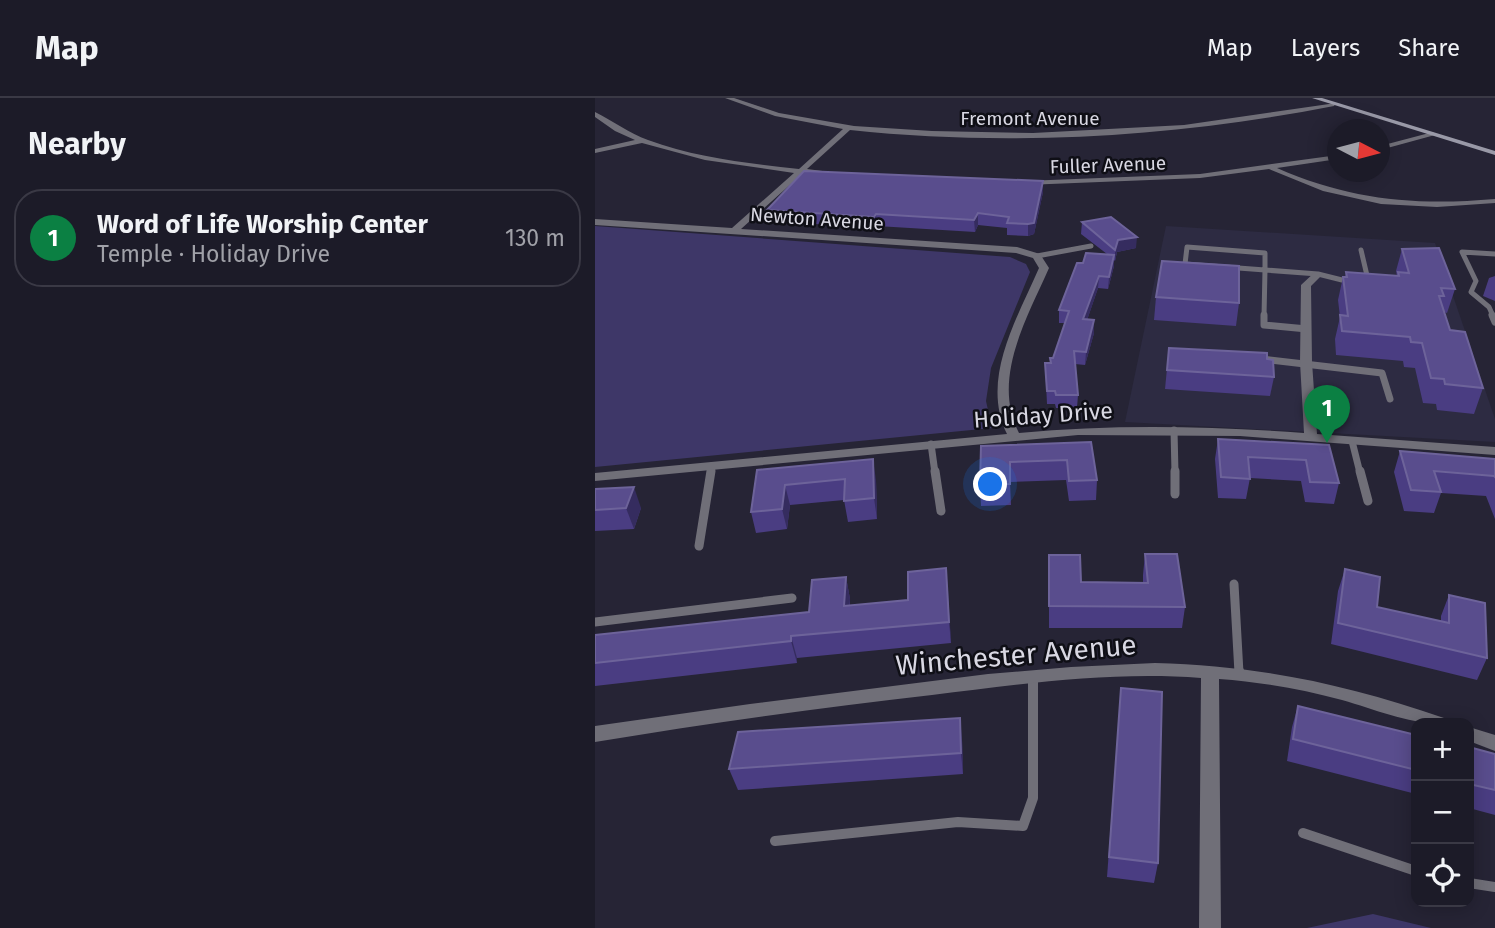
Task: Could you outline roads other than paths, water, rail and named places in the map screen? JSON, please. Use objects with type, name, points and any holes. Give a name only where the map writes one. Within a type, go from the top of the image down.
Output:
[{"type":"main road","points":[[1315,98],[1495,153]]},
{"type":"street","name":"Fremont Avenue","points":[[728,98],[783,117],[849,127],[964,135],[1096,134],[1198,127],[1333,104]]},
{"type":"street","points":[[595,114],[606,124],[640,141],[699,155],[839,175]]},
{"type":"street","points":[[734,231],[849,127]]},
{"type":"street","points":[[1390,145],[1433,134]]},
{"type":"street","points":[[595,151],[640,141]]},
{"type":"street","name":"Fuller Avenue","points":[[1019,184],[1124,181],[1272,168],[1327,159]]},
{"type":"street","points":[[1272,168],[1317,188],[1385,203],[1427,206],[1495,201]]},
{"type":"street","name":"Newton Avenue","points":[[595,222],[1017,250],[1037,256]]},
{"type":"street","points":[[1014,436],[1003,405],[1004,366],[1044,268],[1037,256]]},
{"type":"street","points":[[1311,438],[1305,362],[1306,285],[1318,274]]},
{"type":"street","name":"Holiday Drive","points":[[595,477],[1014,436],[1174,430],[1495,451]]},
{"type":"street","name":"Winchester Avenue","points":[[595,734],[691,718],[1033,678],[1163,671],[1239,674],[1298,682],[1369,699],[1424,718]]},
{"type":"street","points":[[1210,672],[1210,928]]},
{"type":"street","points":[[1474,736],[1495,743]]},
{"type":"lane","points":[[1037,256],[1091,246]]},
{"type":"lane","points":[[1307,329],[1264,325],[1265,270],[1265,253],[1187,247],[1185,264],[1265,270],[1318,274],[1370,284],[1361,250]]},
{"type":"lane","points":[[1495,254],[1462,252],[1476,281],[1471,292],[1489,307],[1495,322]]},
{"type":"lane","points":[[1257,359],[1305,362],[1382,373],[1390,399]]},
{"type":"lane","points":[[1174,430],[1175,494]]},
{"type":"lane","points":[[1352,441],[1369,501]]},
{"type":"lane","points":[[931,444],[941,511]]},
{"type":"lane","points":[[699,546],[712,466]]},
{"type":"lane","points":[[1234,583],[1239,674]]},
{"type":"lane","points":[[595,622],[792,598]]},
{"type":"lane","points":[[775,841],[958,822],[1023,826],[1033,798],[1033,678]]},
{"type":"lane","points":[[1303,833],[1411,869]]},
{"type":"lane","points":[[1474,884],[1495,887]]},
{"type":"place","name":"Word of Life Worship Center","points":[[1327,443]]}]
